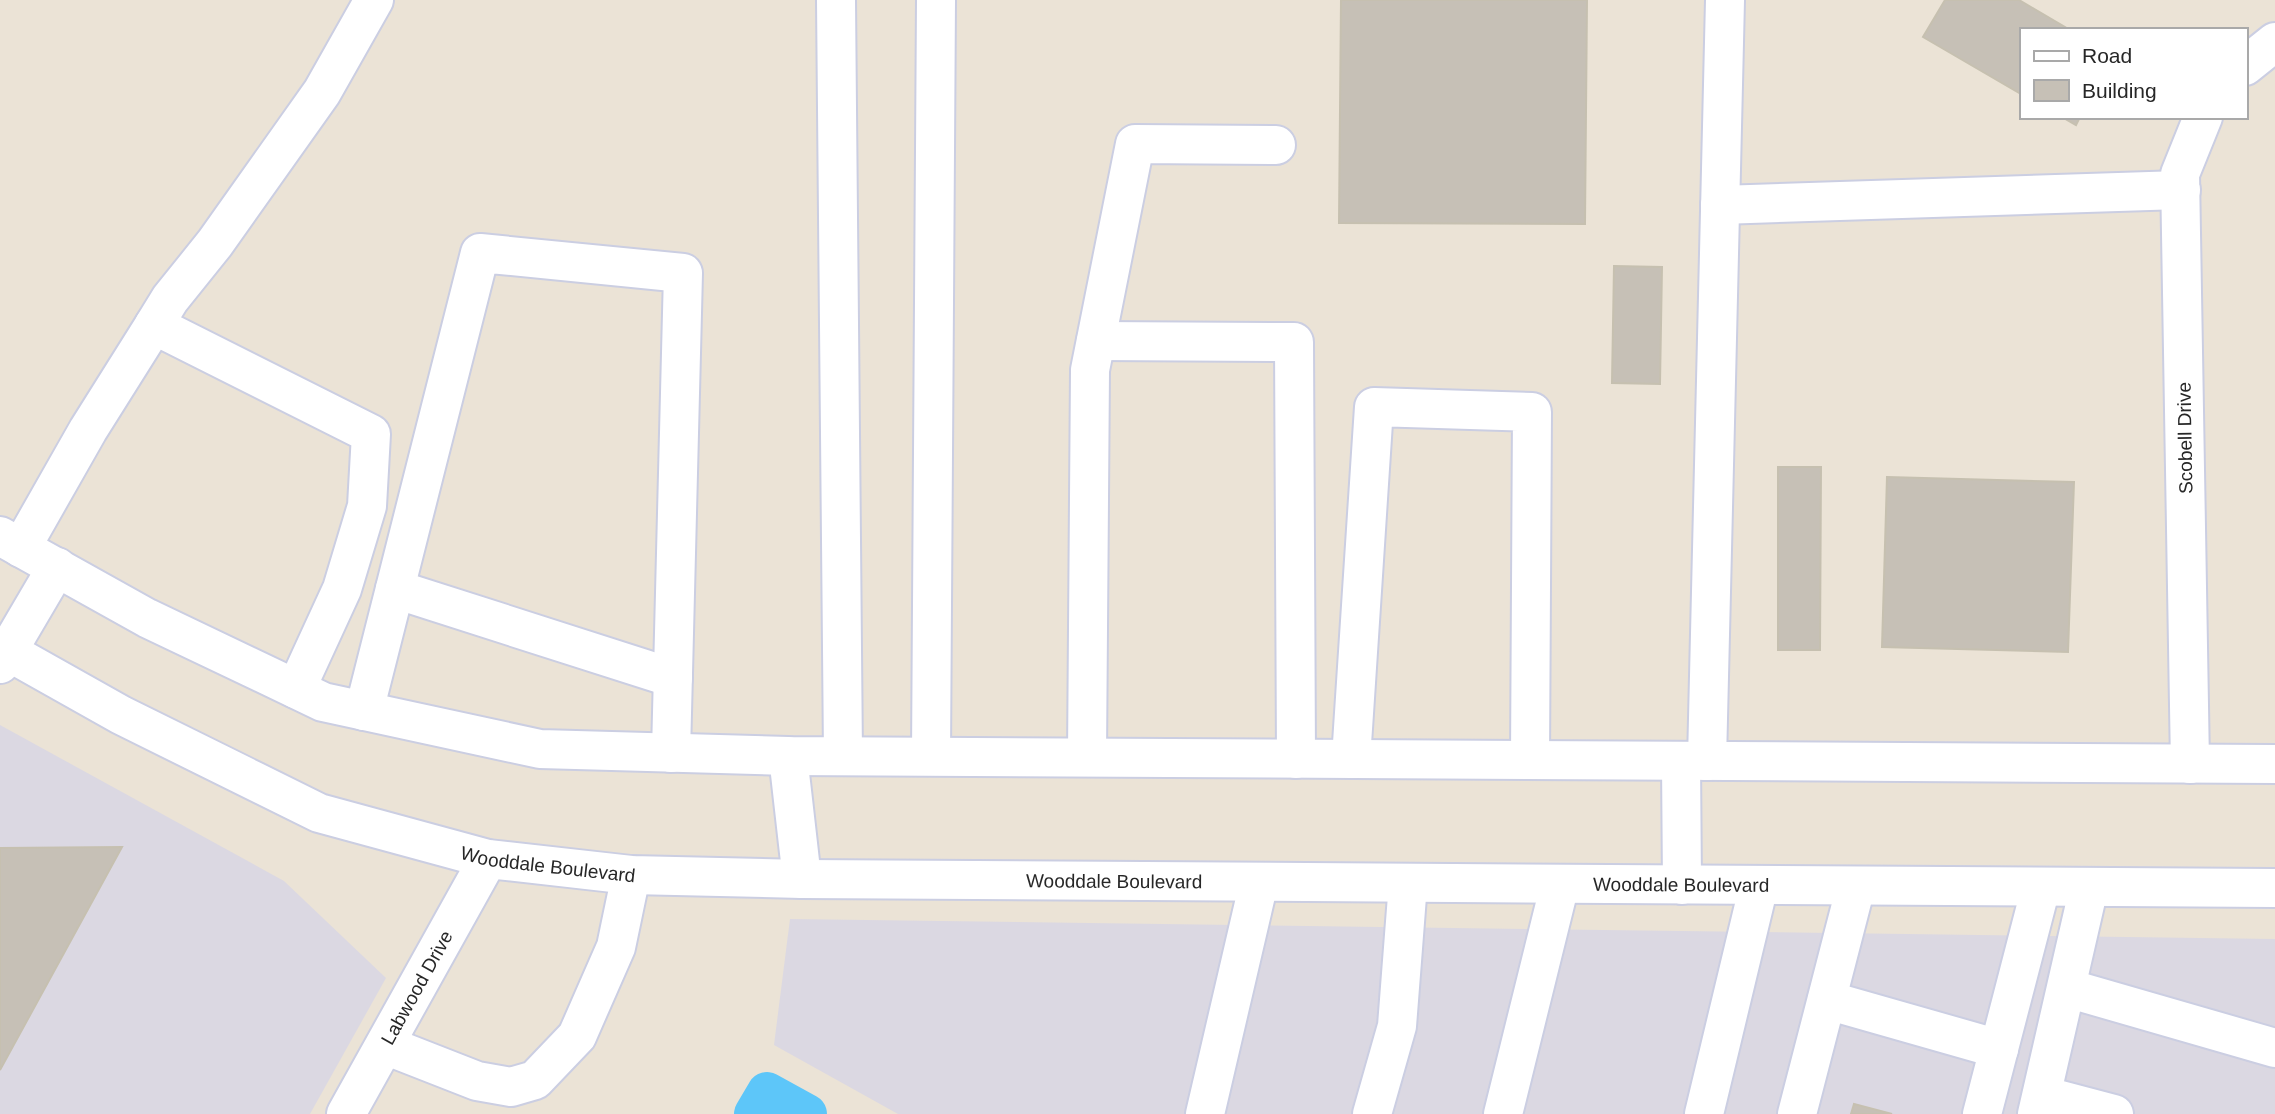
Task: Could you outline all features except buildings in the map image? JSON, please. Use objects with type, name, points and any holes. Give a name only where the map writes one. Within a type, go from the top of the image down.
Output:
[{"type":"street","points":[[373,0],[322,92],[215,243],[170,299],[88,430],[10,542],[147,618],[323,702],[540,749],[788,756],[2275,764]]},
{"type":"street","points":[[836,0],[843,756]]},
{"type":"street","points":[[931,756],[936,0]]},
{"type":"street","points":[[1682,885],[1694,761],[1720,205],[1725,0]]},
{"type":"street","points":[[2247,64],[2275,42]]},
{"type":"street","name":"Scobell Drive","points":[[2190,764],[2180,174],[2202,119]]},
{"type":"street","points":[[1087,757],[1090,370],[1135,144],[1276,145]]},
{"type":"street","points":[[1720,205],[2181,190]]},
{"type":"street","points":[[364,711],[480,253],[684,273],[671,753]]},
{"type":"street","points":[[154,325],[371,434],[366,506],[342,589],[296,689]]},
{"type":"street","points":[[1096,341],[1294,342],[1296,759]]},
{"type":"street","points":[[1351,758],[1374,407],[1532,412],[1530,760]]},
{"type":"street","points":[[2,654],[57,567]]},
{"type":"street","points":[[395,589],[673,678]]},
{"type":"street","name":"Wooddale Boulevard","points":[[2,654],[319,813],[488,859],[631,875],[802,879],[2275,888]]},
{"type":"street","points":[[788,756],[802,879]]},
{"type":"street","name":"Labwood Drive","points":[[346,1114],[488,859]]},
{"type":"street","points":[[385,1045],[477,1081],[511,1087],[535,1080],[577,1035],[616,947],[631,875]]},
{"type":"street","points":[[1205,1114],[1259,882]]},
{"type":"street","points":[[1372,1114],[1398,1026],[1408,883]]},
{"type":"street","points":[[1503,1114],[1560,884]]},
{"type":"street","points":[[1704,1114],[1759,885]]},
{"type":"street","points":[[1797,1114],[1856,886]]},
{"type":"street","points":[[1982,1114],[2041,887]]},
{"type":"street","points":[[2089,887],[2039,1104],[2114,1114]]},
{"type":"street","points":[[2067,988],[2275,1048]]},
{"type":"street","points":[[1827,1000],[1999,1049]]},
{"type":"shaded area","points":[[0,725],[284,881],[386,978],[310,1114],[0,1114]]},
{"type":"shaded area","points":[[790,919],[2275,939],[2275,1114],[898,1114],[774,1045]]},
{"type":"waterway","points":[[754,1114],[767,1092],[807,1114]]}]
